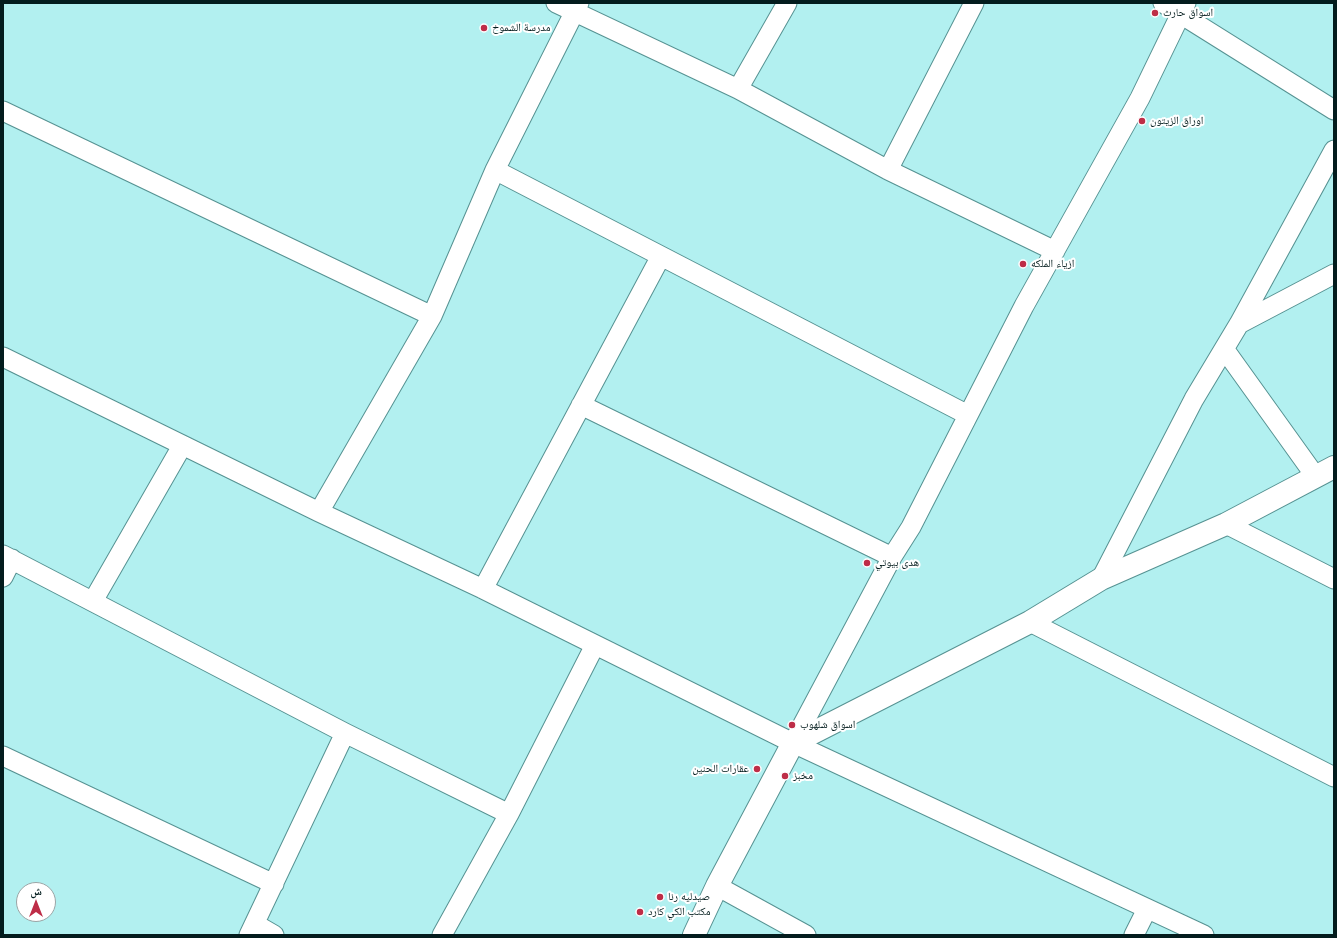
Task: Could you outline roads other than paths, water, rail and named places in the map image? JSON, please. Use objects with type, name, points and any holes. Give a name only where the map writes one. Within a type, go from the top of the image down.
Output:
[{"type":"street","points":[[556,3],[577,7],[738,89],[888,170],[1055,251]]},
{"type":"street","points":[[738,89],[787,3]]},
{"type":"street","points":[[888,170],[974,3]]},
{"type":"street","points":[[1163,3],[1183,8],[1334,110]]},
{"type":"street","points":[[319,512],[432,316],[495,170],[577,7]]},
{"type":"street","points":[[694,935],[717,886],[793,743],[892,557],[911,527],[1024,306],[1140,98],[1183,8]]},
{"type":"street","points":[[3,111],[432,316]]},
{"type":"street","points":[[1101,579],[1194,399],[1225,350],[1334,150]]},
{"type":"street","points":[[495,170],[968,415]]},
{"type":"street","points":[[483,589],[661,256]]},
{"type":"street","points":[[1239,324],[1334,274]]},
{"type":"street","points":[[793,743],[1030,622],[1101,579],[1226,524],[1325,472],[1225,350]]},
{"type":"street","points":[[3,357],[182,446],[483,589],[793,743],[1204,935]]},
{"type":"street","points":[[581,405],[892,557]]},
{"type":"street","points":[[93,601],[182,446]]},
{"type":"street","points":[[1226,524],[1334,579]]},
{"type":"street","points":[[3,577],[8,557],[345,733],[508,814]]},
{"type":"street","points":[[1030,622],[1334,777]]},
{"type":"street","points":[[442,935],[508,814],[595,645]]},
{"type":"street","points":[[274,935],[252,930],[345,733]]},
{"type":"street","points":[[3,756],[274,884]]},
{"type":"street","points":[[717,886],[806,935]]},
{"type":"street","points":[[1134,935],[1147,909]]},
{"type":"place","name":"اسواق حارث","points":[[1155,13]]},
{"type":"place","name":"مدرسة الشموخ","points":[[484,28]]},
{"type":"place","name":"اوراق الزيتون","points":[[1142,121]]},
{"type":"place","name":"ازياء الملكه","points":[[1023,264]]},
{"type":"place","name":"هدى بيوتي","points":[[867,563]]},
{"type":"place","name":"اسواق شلهوب","points":[[792,725]]},
{"type":"place","name":"عقارات الحنين","points":[[757,769]]},
{"type":"place","name":"مخبز","points":[[785,776]]},
{"type":"place","name":"صيدليه رنا","points":[[660,897]]},
{"type":"place","name":"مكتب الكي كارد","points":[[640,912]]}]
